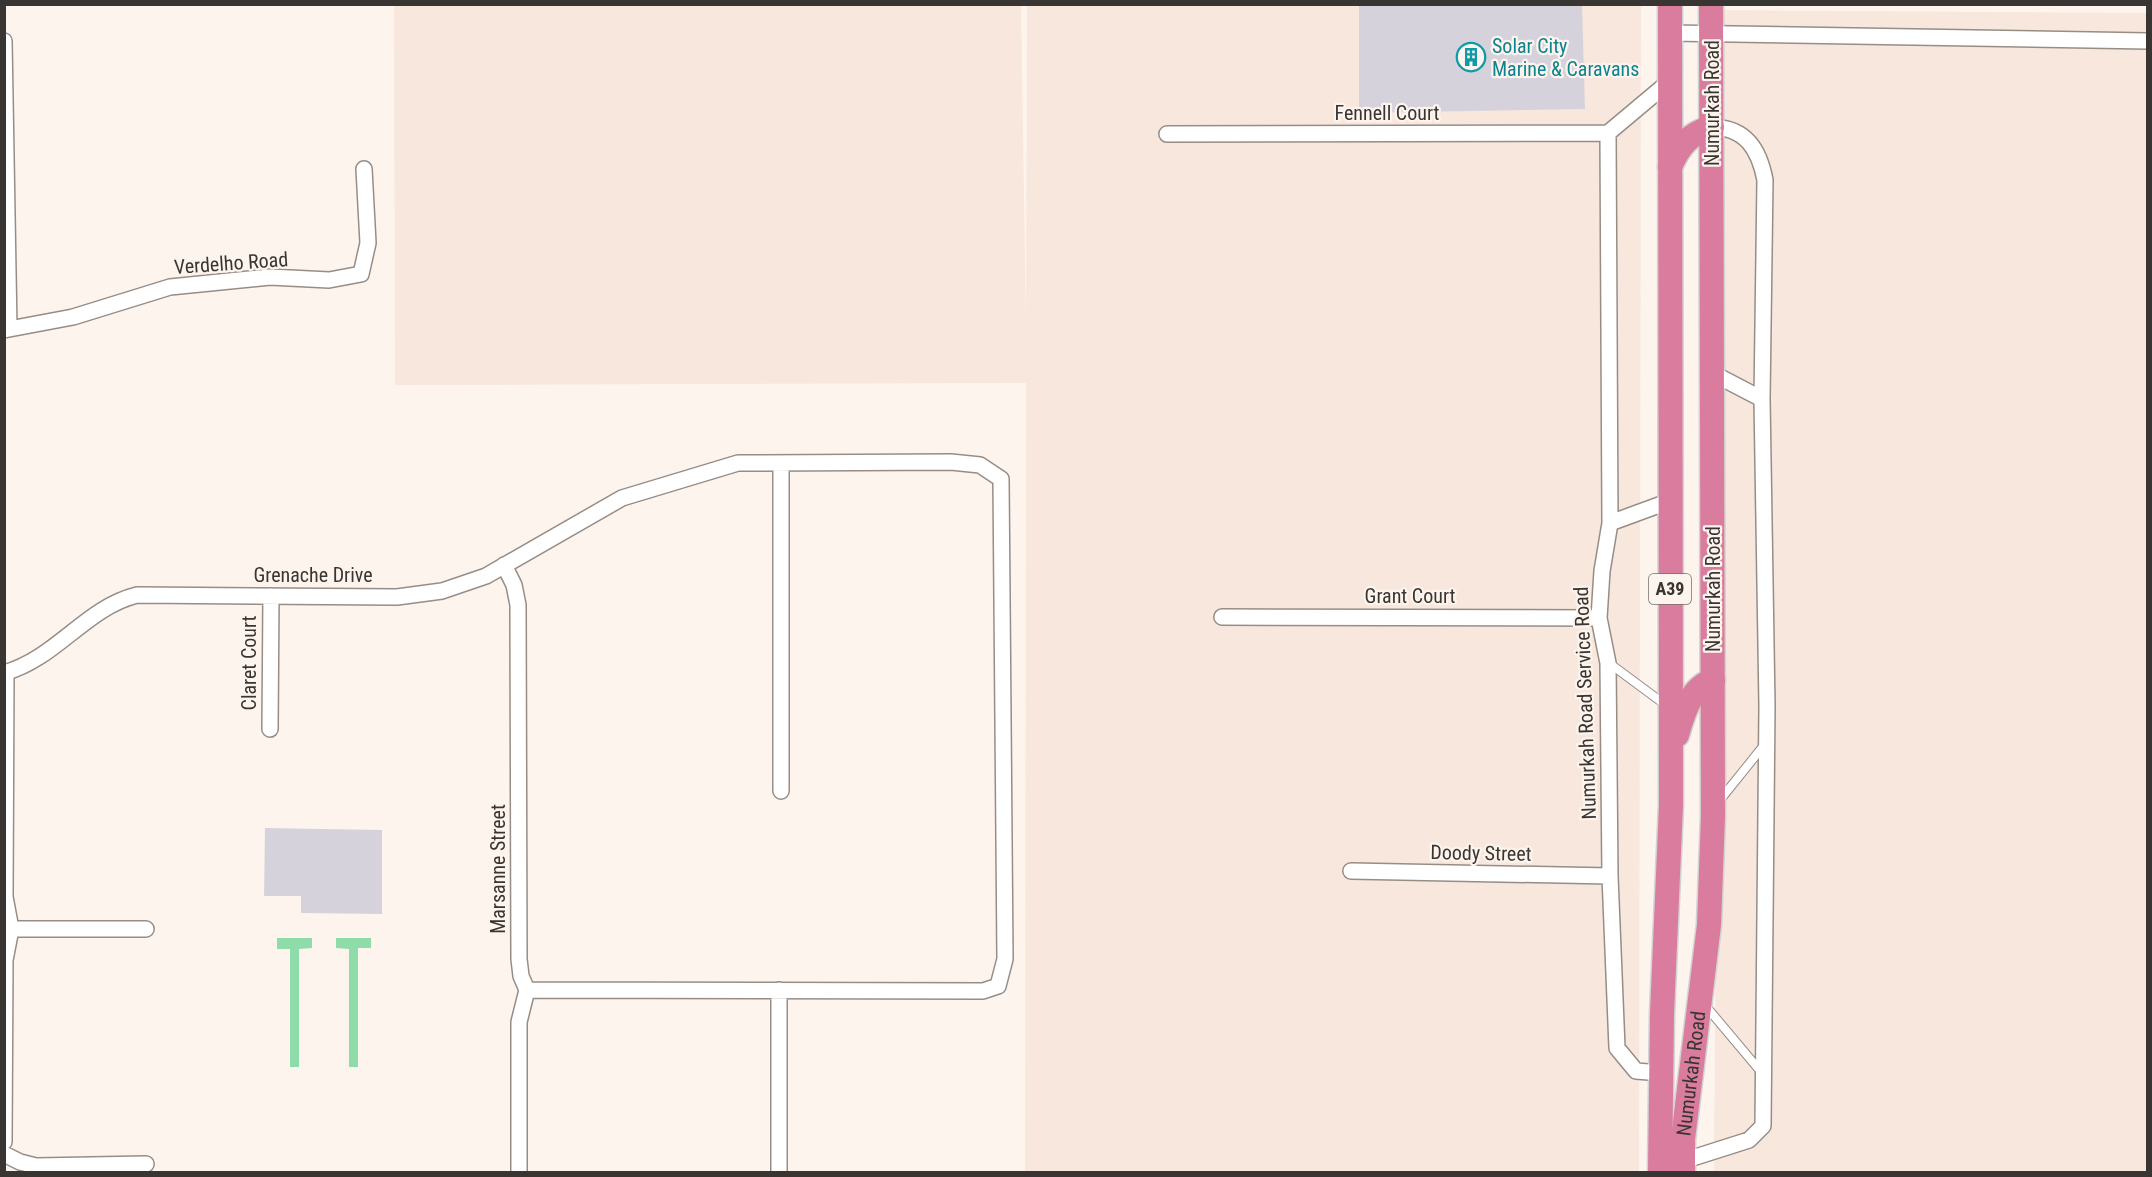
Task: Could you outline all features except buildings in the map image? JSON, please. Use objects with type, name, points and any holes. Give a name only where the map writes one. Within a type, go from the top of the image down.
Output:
[{"type":"highway","name":"Numurkah Road","points":[[1660,1173],[1661,1072],[1670,864],[1671,758],[1670,4]]},
{"type":"highway","name":"Numurkah Road","points":[[1683,1167],[1709,925],[1713,816],[1711,4]]},
{"type":"highway","points":[[1670,167],[1686,139],[1698,131],[1712,127]]},
{"type":"highway","points":[[1671,758],[1690,700],[1706,682],[1713,680]]},
{"type":"highway","points":[[1661,1072],[1692,1072]]},
{"type":"street","points":[[1670,33],[2148,41]]},
{"type":"street","points":[[4,41],[7,329]]},
{"type":"street","points":[[1608,133],[1670,81]]},
{"type":"street","points":[[1683,1167],[1749,1140],[1763,1126],[1766,743],[1762,399],[1765,180],[1761,162],[1753,147],[1740,134],[1728,127],[1712,127]]},
{"type":"street","name":"Fennell Court","points":[[1167,134],[1608,133]]},
{"type":"street","name":"Numurkah Road Service Road","points":[[1608,133],[1610,523],[1602,571],[1599,618],[1608,663],[1610,876],[1617,1048],[1636,1071],[1661,1072]]},
{"type":"street","name":"Verdelho Road","points":[[7,329],[73,317],[170,287],[270,277],[329,280],[361,274],[368,243],[364,169]]},
{"type":"street","points":[[1712,373],[1762,399]]},
{"type":"street","name":"Grenache Drive","points":[[5,673],[53,650],[87,618],[120,599],[137,595],[397,597],[442,591],[486,576],[622,498],[738,464],[951,462],[980,465],[1001,479],[1005,959],[998,986],[983,991],[779,990]]},
{"type":"street","points":[[781,463],[781,791]]},
{"type":"street","points":[[1610,523],[1670,501]]},
{"type":"street","name":"Marsanne Street","points":[[504,565],[514,585],[518,605],[519,959],[521,976],[527,990],[519,1022],[519,1173]]},
{"type":"street","name":"Claret Court","points":[[270,729],[271,596]]},
{"type":"street","name":"Grant Court","points":[[1222,617],[1599,618]]},
{"type":"street","points":[[4,1142],[5,960],[11,929],[5,897],[5,673]]},
{"type":"street","name":"Doody Street","points":[[1351,871],[1610,876]]},
{"type":"street","points":[[11,929],[146,929]]},
{"type":"street","points":[[527,990],[779,990],[779,1173]]},
{"type":"street","points":[[4,1155],[29,1165],[146,1164]]},
{"type":"lane","points":[[1608,663],[1670,708]]},
{"type":"lane","points":[[1713,816],[1726,791],[1766,743]]},
{"type":"lane","points":[[1701,1001],[1764,1074]]},
{"type":"shaded area","points":[[394,5],[1021,5],[1026,324],[1027,5],[1641,5],[1639,1172],[1025,1172],[1026,383],[395,385]]},
{"type":"shaded area","points":[[1722,10],[2147,13],[2147,1172],[1714,1172]]},
{"type":"green space","points":[[277,938],[312,938],[312,948],[299,949],[299,1067],[290,1067],[290,949],[277,949]]},
{"type":"green space","points":[[336,938],[371,938],[371,948],[358,948],[358,1067],[349,1067],[349,949],[336,948]]},
{"type":"place","name":"Solar City Marine & Caravans","points":[[1471,57]]}]
